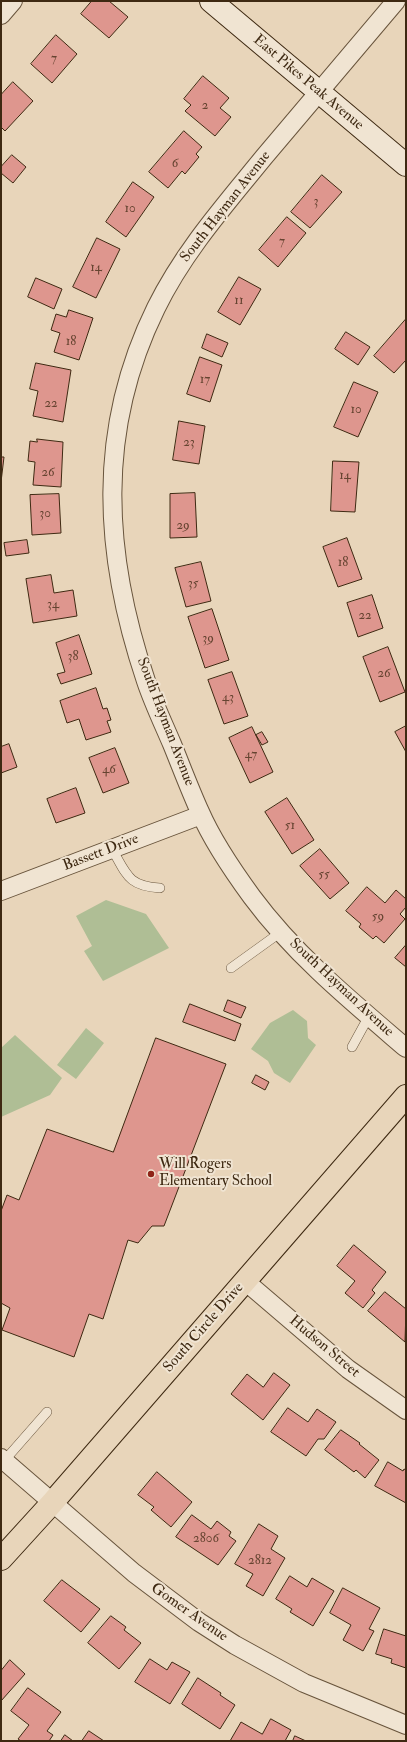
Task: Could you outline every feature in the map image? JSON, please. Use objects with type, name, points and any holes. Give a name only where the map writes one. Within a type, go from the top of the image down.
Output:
[{"type":"main road","name":"East Pikes Peak Avenue","points":[[211,1],[406,165]]},
{"type":"main road","name":"South Circle Drive","points":[[1,1559],[52,1503],[406,1096]]},
{"type":"street","points":[[1,15],[13,1]]},
{"type":"street","name":"South Hayman Avenue","points":[[396,1],[215,217],[184,258],[155,311],[132,369],[116,432],[111,507],[119,583],[146,682],[201,815],[226,859],[252,896],[281,932],[330,983],[406,1048]]},
{"type":"street","name":"Bassett Drive","points":[[1,891],[201,815]]},
{"type":"street","name":"Hudson Street","points":[[245,1281],[348,1368],[406,1410]]},
{"type":"street","name":"Gomer Avenue","points":[[3,1459],[52,1503],[164,1597],[235,1645],[304,1683],[406,1724]]},
{"type":"lane","points":[[112,849],[131,880],[143,887],[160,888]]},
{"type":"lane","points":[[231,968],[281,932]]},
{"type":"lane","points":[[352,1046],[369,1016]]},
{"type":"lane","points":[[3,1459],[47,1412]]},
{"type":"green space","points":[[106,900],[146,914],[169,948],[103,981],[84,951],[92,946],[76,916]]},
{"type":"green space","points":[[293,1010],[307,1021],[308,1038],[316,1045],[290,1083],[274,1073],[268,1061],[251,1049],[270,1023]]},
{"type":"green space","points":[[86,1028],[104,1043],[76,1079],[57,1065]]},
{"type":"green space","points":[[15,1035],[62,1078],[50,1095],[1,1117],[1,1048]]},
{"type":"building","points":[[92,1],[109,1],[128,17],[109,38],[81,14]]},
{"type":"building","points":[[56,35],[77,54],[52,83],[31,64]]},
{"type":"building","points":[[203,76],[229,98],[220,108],[231,117],[215,136],[185,111],[191,105],[184,99]]},
{"type":"building","points":[[13,82],[33,101],[5,131],[1,127],[1,95]]},
{"type":"building","points":[[184,131],[202,147],[196,154],[199,157],[185,174],[182,171],[168,188],[149,172]]},
{"type":"building","points":[[12,155],[26,167],[13,183],[1,173],[1,167]]},
{"type":"building","points":[[322,175],[342,192],[310,228],[291,212]]},
{"type":"building","points":[[133,182],[154,197],[126,237],[106,222]]},
{"type":"building","points":[[287,217],[306,233],[278,267],[259,250]]},
{"type":"building","points":[[97,238],[120,249],[96,298],[73,287]]},
{"type":"building","points":[[239,277],[261,289],[240,325],[218,312]]},
{"type":"building","points":[[36,278],[62,289],[54,309],[28,297]]},
{"type":"building","points":[[69,310],[93,318],[79,360],[54,352],[60,333],[51,330],[56,314],[66,317]]},
{"type":"building","points":[[406,319],[406,360],[394,373],[374,356]]},
{"type":"building","points":[[346,332],[370,347],[358,365],[335,349]]},
{"type":"building","points":[[207,334],[228,343],[222,357],[202,348]]},
{"type":"building","points":[[200,357],[222,365],[210,402],[187,394]]},
{"type":"building","points":[[36,363],[71,370],[63,422],[33,416],[38,391],[30,389]]},
{"type":"building","points":[[354,382],[378,392],[358,437],[334,427]]},
{"type":"building","points":[[179,421],[205,426],[199,464],[173,460]]},
{"type":"building","points":[[37,439],[63,442],[61,487],[33,485],[35,462],[28,461],[30,441],[37,442]]},
{"type":"building","points":[[1,457],[4,457],[1,482]]},
{"type":"building","points":[[333,461],[359,462],[355,512],[331,511]]},
{"type":"building","points":[[195,493],[197,537],[170,538],[170,494]]},
{"type":"building","points":[[59,494],[61,533],[32,535],[30,495]]},
{"type":"building","points":[[347,538],[362,579],[338,587],[323,547]]},
{"type":"building","points":[[27,540],[29,553],[6,556],[4,543]]},
{"type":"building","points":[[201,562],[211,601],[186,607],[175,568]]},
{"type":"building","points":[[51,575],[54,593],[73,590],[77,616],[33,623],[26,579]]},
{"type":"building","points":[[372,595],[383,628],[358,637],[347,603]]},
{"type":"building","points":[[212,609],[229,660],[205,668],[188,617]]},
{"type":"building","points":[[79,635],[92,674],[61,684],[57,674],[65,672],[56,643]]},
{"type":"building","points":[[388,647],[405,692],[380,702],[363,657]]},
{"type":"building","points":[[232,672],[248,716],[224,724],[208,680]]},
{"type":"building","points":[[96,688],[103,709],[107,708],[111,720],[107,721],[111,732],[86,740],[79,719],[67,723],[60,701]]},
{"type":"building","points":[[406,726],[406,752],[395,732]]},
{"type":"building","points":[[252,727],[273,772],[250,783],[229,738]]},
{"type":"building","points":[[262,732],[268,742],[262,745],[256,735]]},
{"type":"building","points":[[9,744],[17,767],[1,773],[1,747]]},
{"type":"building","points":[[115,748],[129,783],[103,793],[89,758]]},
{"type":"building","points":[[76,788],[85,813],[56,823],[47,799]]},
{"type":"building","points":[[287,798],[314,840],[292,854],[265,812]]},
{"type":"building","points":[[320,849],[349,883],[330,899],[300,866]]},
{"type":"building","points":[[367,887],[385,903],[396,890],[406,899],[406,907],[400,914],[405,919],[384,943],[376,936],[373,939],[359,927],[361,924],[346,911]]},
{"type":"building","points":[[406,945],[406,967],[395,958]]},
{"type":"building","points":[[228,1000],[246,1007],[241,1018],[224,1011]]},
{"type":"building","points":[[190,1004],[241,1024],[235,1041],[183,1022]]},
{"type":"building","points":[[156,1038],[226,1064],[164,1226],[152,1226],[138,1243],[128,1240],[103,1319],[89,1314],[74,1357],[2,1330],[10,1308],[1,1303],[1,1211],[7,1195],[19,1200],[47,1129],[113,1152]]},
{"type":"building","points":[[256,1075],[269,1082],[265,1090],[252,1083]]},
{"type":"building","points":[[354,1245],[386,1272],[372,1290],[375,1293],[363,1308],[345,1293],[355,1281],[337,1266]]},
{"type":"building","points":[[385,1292],[406,1309],[405,1342],[368,1311]]},
{"type":"building","points":[[274,1373],[290,1385],[263,1420],[231,1394],[247,1374],[263,1387]]},
{"type":"building","points":[[288,1408],[308,1422],[317,1409],[336,1422],[324,1439],[318,1439],[306,1456],[271,1432]]},
{"type":"building","points":[[341,1430],[360,1443],[359,1444],[379,1460],[365,1478],[356,1470],[354,1472],[325,1450]]},
{"type":"building","points":[[388,1462],[403,1471],[404,1469],[406,1470],[406,1503],[375,1486]]},
{"type":"building","points":[[157,1472],[192,1502],[171,1527],[151,1510],[154,1507],[138,1495]]},
{"type":"building","points":[[192,1515],[211,1529],[217,1521],[231,1532],[229,1536],[236,1541],[218,1565],[176,1537]]},
{"type":"building","points":[[259,1524],[278,1536],[271,1549],[285,1558],[263,1596],[246,1586],[253,1574],[235,1564]]},
{"type":"building","points":[[290,1576],[307,1587],[312,1578],[334,1591],[313,1626],[290,1612],[292,1609],[276,1599]]},
{"type":"building","points":[[62,1580],[100,1609],[81,1632],[44,1601]]},
{"type":"building","points":[[343,1588],[380,1608],[369,1629],[374,1631],[363,1651],[343,1640],[351,1625],[330,1613]]},
{"type":"building","points":[[111,1616],[126,1627],[124,1630],[141,1643],[119,1669],[88,1643]]},
{"type":"building","points":[[384,1629],[406,1636],[406,1668],[391,1663],[392,1659],[376,1654]]},
{"type":"building","points":[[150,1659],[167,1670],[172,1662],[190,1672],[170,1704],[135,1682]]},
{"type":"building","points":[[10,1660],[25,1674],[1,1701],[1,1671]]},
{"type":"building","points":[[198,1678],[221,1693],[220,1695],[235,1705],[220,1729],[182,1704]]},
{"type":"building","points":[[28,1688],[61,1712],[47,1731],[53,1735],[49,1741],[21,1741],[18,1739],[29,1725],[11,1711]]},
{"type":"building","points":[[271,1719],[291,1730],[285,1741],[230,1741],[241,1722],[262,1734]]},
{"type":"building","points":[[89,1731],[104,1741],[82,1741]]},
{"type":"building","points":[[65,1735],[73,1741],[61,1741]]},
{"type":"building","points":[[295,1736],[306,1741],[293,1741]]},
{"type":"place","name":"Will Rogers Elementary School","points":[[151,1174]]}]
